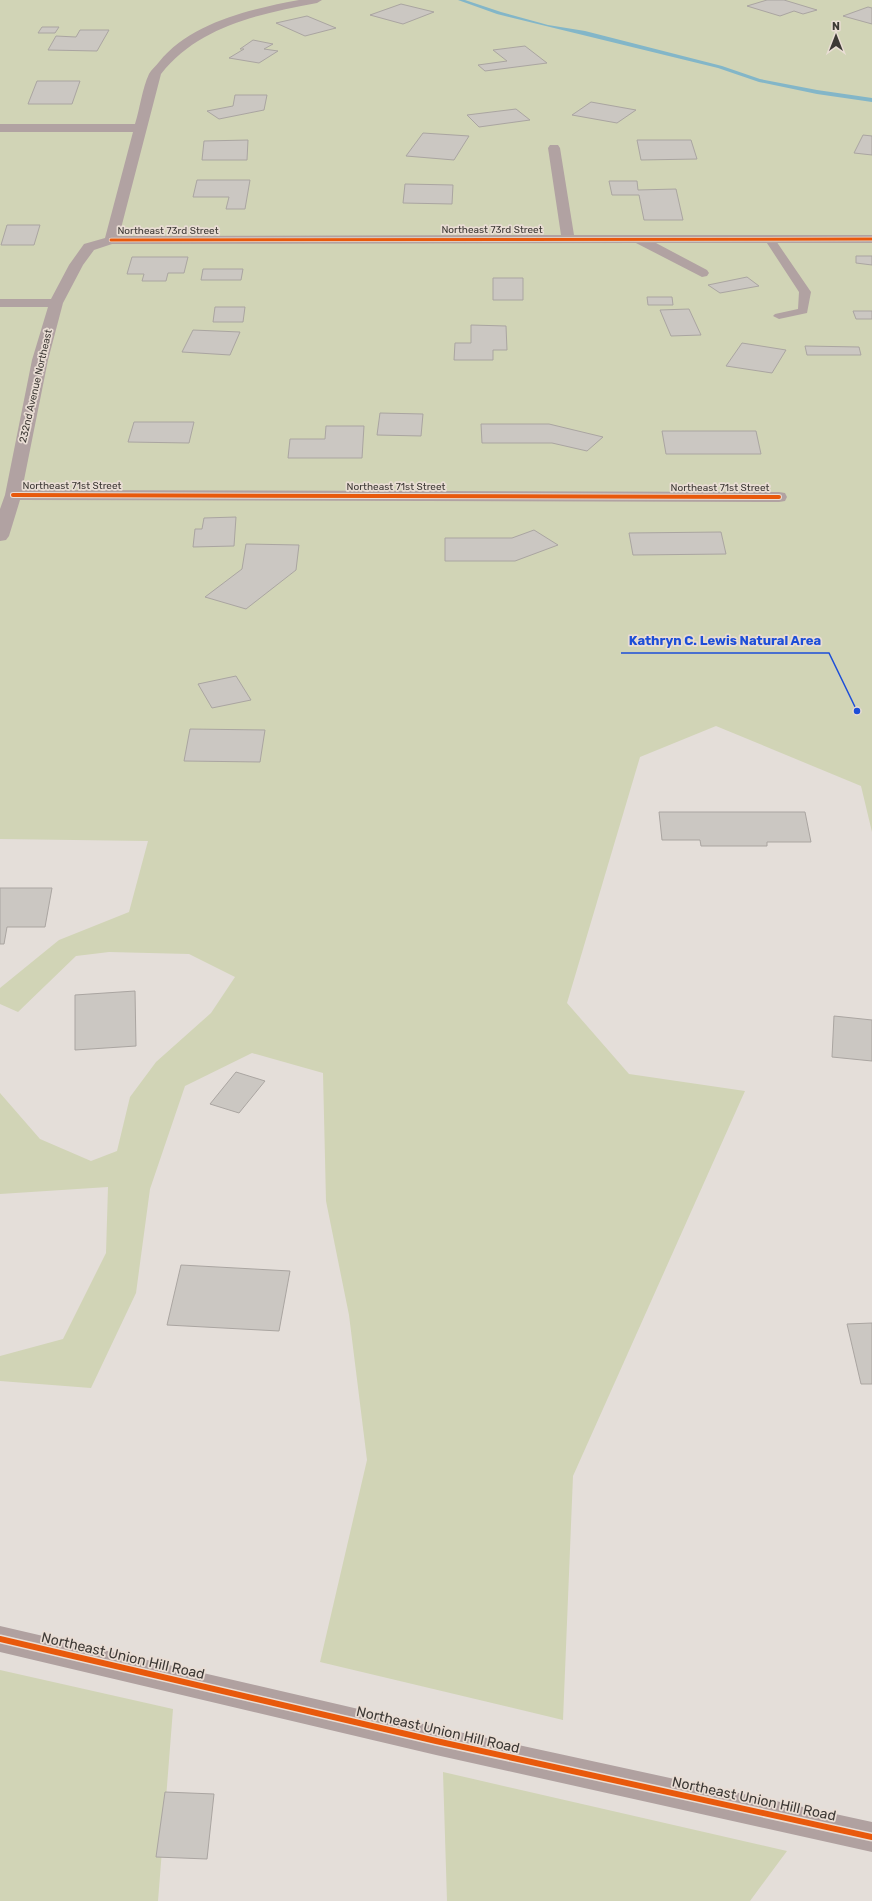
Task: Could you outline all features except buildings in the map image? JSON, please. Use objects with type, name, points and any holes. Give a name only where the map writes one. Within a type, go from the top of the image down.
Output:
[{"type":"street","points":[[111,240],[155,74],[161,63],[174,51],[204,33],[255,12],[317,0]]},
{"type":"street","points":[[0,128],[141,128]]},
{"type":"street","points":[[554,148],[568,239]]},
{"type":"street","name":"Northeast 73rd Street","points":[[111,240],[872,239]]},
{"type":"street","name":"232nd Avenue Northeast","points":[[0,536],[13,495],[40,360],[56,304],[76,265],[89,247],[111,240]]},
{"type":"street","points":[[638,240],[702,273]]},
{"type":"street","points":[[0,303],[56,304]]},
{"type":"street","name":"Northeast 71st Street","points":[[13,495],[778,497]]},
{"type":"street","name":"Northeast Union Hill Road","points":[[0,1639],[173,1681],[557,1769],[872,1837]]},
{"type":"lane","points":[[770,240],[805,292],[803,311],[780,316]]},
{"type":"green space","points":[[0,0],[872,0],[872,832],[861,786],[716,726],[640,757],[567,1003],[629,1074],[745,1091],[573,1476],[563,1720],[320,1662],[367,1460],[349,1315],[326,1201],[323,1073],[252,1053],[185,1086],[150,1189],[136,1293],[91,1388],[0,1381],[0,1356],[63,1339],[106,1253],[108,1187],[0,1194],[0,1093],[40,1139],[91,1161],[117,1151],[130,1097],[156,1062],[211,1013],[235,977],[189,954],[109,952],[76,956],[18,1012],[0,1004],[0,988],[59,940],[129,912],[148,841],[0,839]]},
{"type":"green space","points":[[0,1670],[173,1709],[158,1901],[0,1901]]},
{"type":"green space","points":[[443,1772],[787,1851],[750,1901],[447,1901]]},
{"type":"waterway","points":[[460,0],[499,13],[720,67],[759,80],[817,92],[872,100]]},
{"type":"cycle path","points":[[111,240],[872,239]]},
{"type":"cycle path","points":[[13,495],[779,497]]},
{"type":"cycle path","points":[[0,1639],[436,1741],[872,1837]]},
{"type":"place","name":"Kathryn C. Lewis Natural Area","points":[[857,711]]}]
